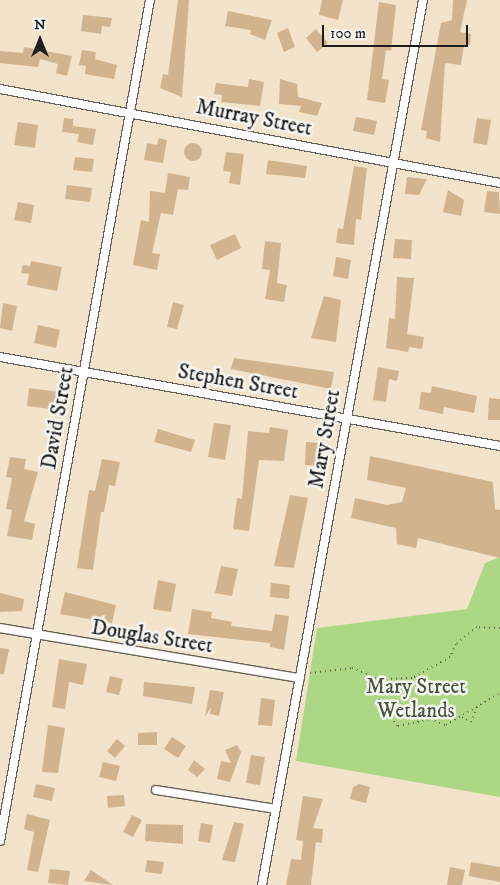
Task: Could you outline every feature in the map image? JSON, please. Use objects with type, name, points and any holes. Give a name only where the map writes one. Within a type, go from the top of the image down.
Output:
[{"type":"street","name":"David Street","points":[[0,841],[84,372],[128,110],[150,0]]},
{"type":"street","name":"Mary Street","points":[[262,885],[423,0]]},
{"type":"street","name":"Murray Street","points":[[0,88],[128,110],[393,164],[500,183]]},
{"type":"street","name":"Stephen Street","points":[[0,358],[500,446]]},
{"type":"street","name":"Douglas Street","points":[[0,628],[37,636],[300,678]]},
{"type":"street","points":[[156,790],[276,810]]},
{"type":"path","points":[[300,678],[314,671],[352,668],[379,679],[398,681],[450,657],[456,644],[477,627],[500,628]]},
{"type":"path","points":[[379,679],[379,701],[390,718],[398,726],[430,719],[446,725],[500,693]]},
{"type":"path","points":[[462,717],[471,722],[478,705]]},
{"type":"green space","name":"Mary Street Wetlands","points":[[500,557],[500,797],[296,761],[317,628],[467,609],[485,563]]},
{"type":"building","points":[[178,0],[189,0],[182,97],[160,88],[163,74],[168,75]]},
{"type":"building","points":[[322,0],[343,0],[338,20],[319,15]]},
{"type":"building","points":[[453,0],[467,0],[460,32],[471,34],[470,45],[464,45],[461,65],[445,63],[440,142],[426,138],[427,131],[421,130],[441,23],[452,20]]},
{"type":"building","points":[[379,2],[396,5],[391,51],[386,50],[382,79],[389,80],[385,103],[367,100]]},
{"type":"building","points":[[228,11],[272,20],[265,40],[250,34],[251,30],[225,26]]},
{"type":"building","points":[[83,15],[112,18],[110,27],[102,26],[101,34],[81,31]]},
{"type":"building","points":[[288,28],[295,47],[284,52],[277,33]]},
{"type":"building","points":[[316,29],[328,43],[317,52],[306,38]]},
{"type":"building","points":[[24,47],[72,56],[67,76],[56,73],[58,64],[40,59],[38,67],[0,63],[0,51],[23,53]]},
{"type":"building","points":[[82,50],[96,52],[95,59],[117,65],[114,79],[85,74],[86,66],[79,65]]},
{"type":"building","points":[[249,79],[264,82],[260,106],[221,102],[222,95],[214,94],[216,83],[248,87]]},
{"type":"building","points":[[280,79],[297,84],[298,97],[322,103],[317,116],[299,112],[301,106],[279,104]]},
{"type":"building","points":[[356,117],[377,121],[374,135],[353,131]]},
{"type":"building","points":[[64,118],[73,119],[73,126],[96,129],[93,145],[77,142],[79,134],[62,132]]},
{"type":"building","points":[[477,118],[491,120],[487,145],[473,143]]},
{"type":"building","points":[[18,122],[38,125],[35,148],[14,145]]},
{"type":"building","points":[[159,138],[167,140],[163,163],[144,160],[147,143],[157,145]]},
{"type":"building","points":[[189,143],[197,143],[202,148],[200,159],[189,161],[184,156],[184,148]]},
{"type":"building","points":[[226,152],[244,154],[240,185],[229,183],[231,172],[223,171]]},
{"type":"building","points":[[75,157],[94,159],[92,172],[73,170]]},
{"type":"building","points":[[268,160],[307,166],[305,178],[266,174]]},
{"type":"building","points":[[354,166],[367,168],[361,220],[356,219],[354,245],[336,243],[338,228],[343,229]]},
{"type":"building","points":[[168,173],[190,177],[188,190],[178,189],[173,215],[161,213],[152,253],[160,254],[157,270],[133,265],[141,220],[149,222],[150,191],[165,193]]},
{"type":"building","points":[[407,177],[427,179],[419,195],[405,194]]},
{"type":"building","points":[[67,185],[92,188],[90,202],[65,199]]},
{"type":"building","points":[[448,190],[464,200],[461,216],[443,212]]},
{"type":"building","points":[[487,191],[499,192],[500,214],[484,212]]},
{"type":"building","points":[[18,202],[34,205],[31,223],[14,220]]},
{"type":"building","points":[[235,234],[241,248],[217,260],[210,245]]},
{"type":"building","points":[[395,239],[412,240],[411,259],[393,258]]},
{"type":"building","points":[[265,241],[281,243],[277,283],[287,285],[284,302],[265,299],[270,270],[262,269]]},
{"type":"building","points":[[336,257],[351,260],[348,279],[333,276]]},
{"type":"building","points":[[31,261],[62,267],[57,291],[27,285],[29,274],[21,273],[23,265],[30,266]]},
{"type":"building","points":[[397,277],[414,278],[407,334],[424,337],[422,349],[409,347],[408,352],[386,348],[389,318],[395,319]]},
{"type":"building","points":[[324,296],[341,300],[336,342],[311,338]]},
{"type":"building","points":[[173,302],[184,305],[177,329],[167,327]]},
{"type":"building","points":[[3,303],[17,306],[12,331],[0,328]]},
{"type":"building","points":[[38,325],[60,330],[56,348],[34,343]]},
{"type":"building","points":[[234,358],[334,372],[331,389],[231,369]]},
{"type":"building","points":[[378,367],[399,371],[397,381],[389,379],[386,402],[373,400]]},
{"type":"building","points":[[432,386],[477,396],[474,413],[444,407],[443,414],[419,409],[421,392],[431,393]]},
{"type":"building","points":[[29,388],[60,392],[58,410],[27,406]]},
{"type":"building","points":[[489,398],[500,399],[500,420],[488,420]]},
{"type":"building","points":[[214,423],[231,425],[225,460],[208,457]]},
{"type":"building","points":[[270,427],[288,430],[284,461],[259,460],[249,531],[233,529],[237,498],[242,499],[248,431],[269,433]]},
{"type":"building","points":[[158,429],[195,440],[191,452],[154,442]]},
{"type":"building","points":[[306,442],[323,443],[322,466],[305,465]]},
{"type":"building","points":[[370,456],[493,482],[495,509],[500,510],[500,558],[418,538],[416,548],[397,544],[396,528],[351,518],[355,498],[387,505],[402,502],[406,488],[367,480]]},
{"type":"building","points":[[10,457],[26,459],[24,469],[38,472],[24,521],[35,524],[32,540],[7,536],[12,510],[6,509],[12,478],[6,477]]},
{"type":"building","points":[[102,459],[120,462],[115,486],[109,485],[104,512],[101,512],[93,570],[77,568],[89,490],[95,491]]},
{"type":"building","points":[[290,495],[308,498],[294,568],[274,566]]},
{"type":"building","points":[[221,566],[238,569],[232,596],[215,593]]},
{"type":"building","points":[[158,580],[176,584],[171,612],[153,609]]},
{"type":"building","points":[[271,583],[290,585],[289,599],[270,597]]},
{"type":"building","points":[[65,592],[116,605],[112,623],[60,614]]},
{"type":"building","points":[[0,593],[24,599],[22,611],[0,612]]},
{"type":"building","points":[[192,609],[212,612],[211,618],[232,622],[231,626],[272,631],[275,614],[289,616],[284,650],[270,647],[270,643],[188,634]]},
{"type":"building","points":[[0,648],[9,649],[4,674],[0,674]]},
{"type":"building","points":[[59,659],[87,664],[83,685],[69,682],[65,709],[52,707]]},
{"type":"building","points":[[110,676],[123,679],[119,695],[106,692]]},
{"type":"building","points":[[144,682],[195,687],[192,704],[143,696]]},
{"type":"building","points":[[210,690],[224,692],[219,716],[210,714],[211,707],[205,717]]},
{"type":"building","points":[[261,698],[275,700],[272,726],[258,725]]},
{"type":"building","points":[[48,725],[65,728],[58,773],[42,772]]},
{"type":"building","points":[[157,732],[157,745],[138,745],[138,733]]},
{"type":"building","points":[[172,737],[186,746],[178,758],[164,749]]},
{"type":"building","points":[[117,739],[125,746],[115,758],[107,751]]},
{"type":"building","points":[[237,745],[241,752],[230,782],[217,779],[221,761],[231,763],[225,750]]},
{"type":"building","points":[[251,755],[265,757],[260,785],[246,783]]},
{"type":"building","points":[[194,760],[205,769],[197,777],[188,770]]},
{"type":"building","points":[[103,762],[120,766],[116,781],[99,777]]},
{"type":"building","points":[[36,784],[55,788],[52,801],[33,797]]},
{"type":"building","points":[[359,784],[370,787],[366,803],[350,799],[353,787]]},
{"type":"building","points":[[124,795],[125,806],[108,808],[107,796]]},
{"type":"building","points":[[303,796],[323,799],[313,828],[323,829],[322,843],[316,842],[311,885],[286,885],[291,859],[301,860],[303,841],[296,840]]},
{"type":"building","points":[[27,814],[50,820],[38,872],[27,870],[34,832],[24,829]]},
{"type":"building","points":[[132,815],[142,820],[133,837],[123,832]]},
{"type":"building","points":[[234,822],[244,824],[235,862],[222,860]]},
{"type":"building","points":[[201,823],[213,825],[210,843],[198,841]]},
{"type":"building","points":[[146,824],[183,825],[183,844],[145,841]]},
{"type":"building","points":[[147,860],[164,862],[162,874],[145,872]]},
{"type":"building","points":[[471,862],[500,867],[500,882],[469,876]]},
{"type":"building","points":[[450,867],[465,870],[462,885],[447,885]]},
{"type":"building","points":[[50,869],[70,871],[68,885],[48,883]]},
{"type":"building","points":[[91,870],[113,885],[84,881]]}]
